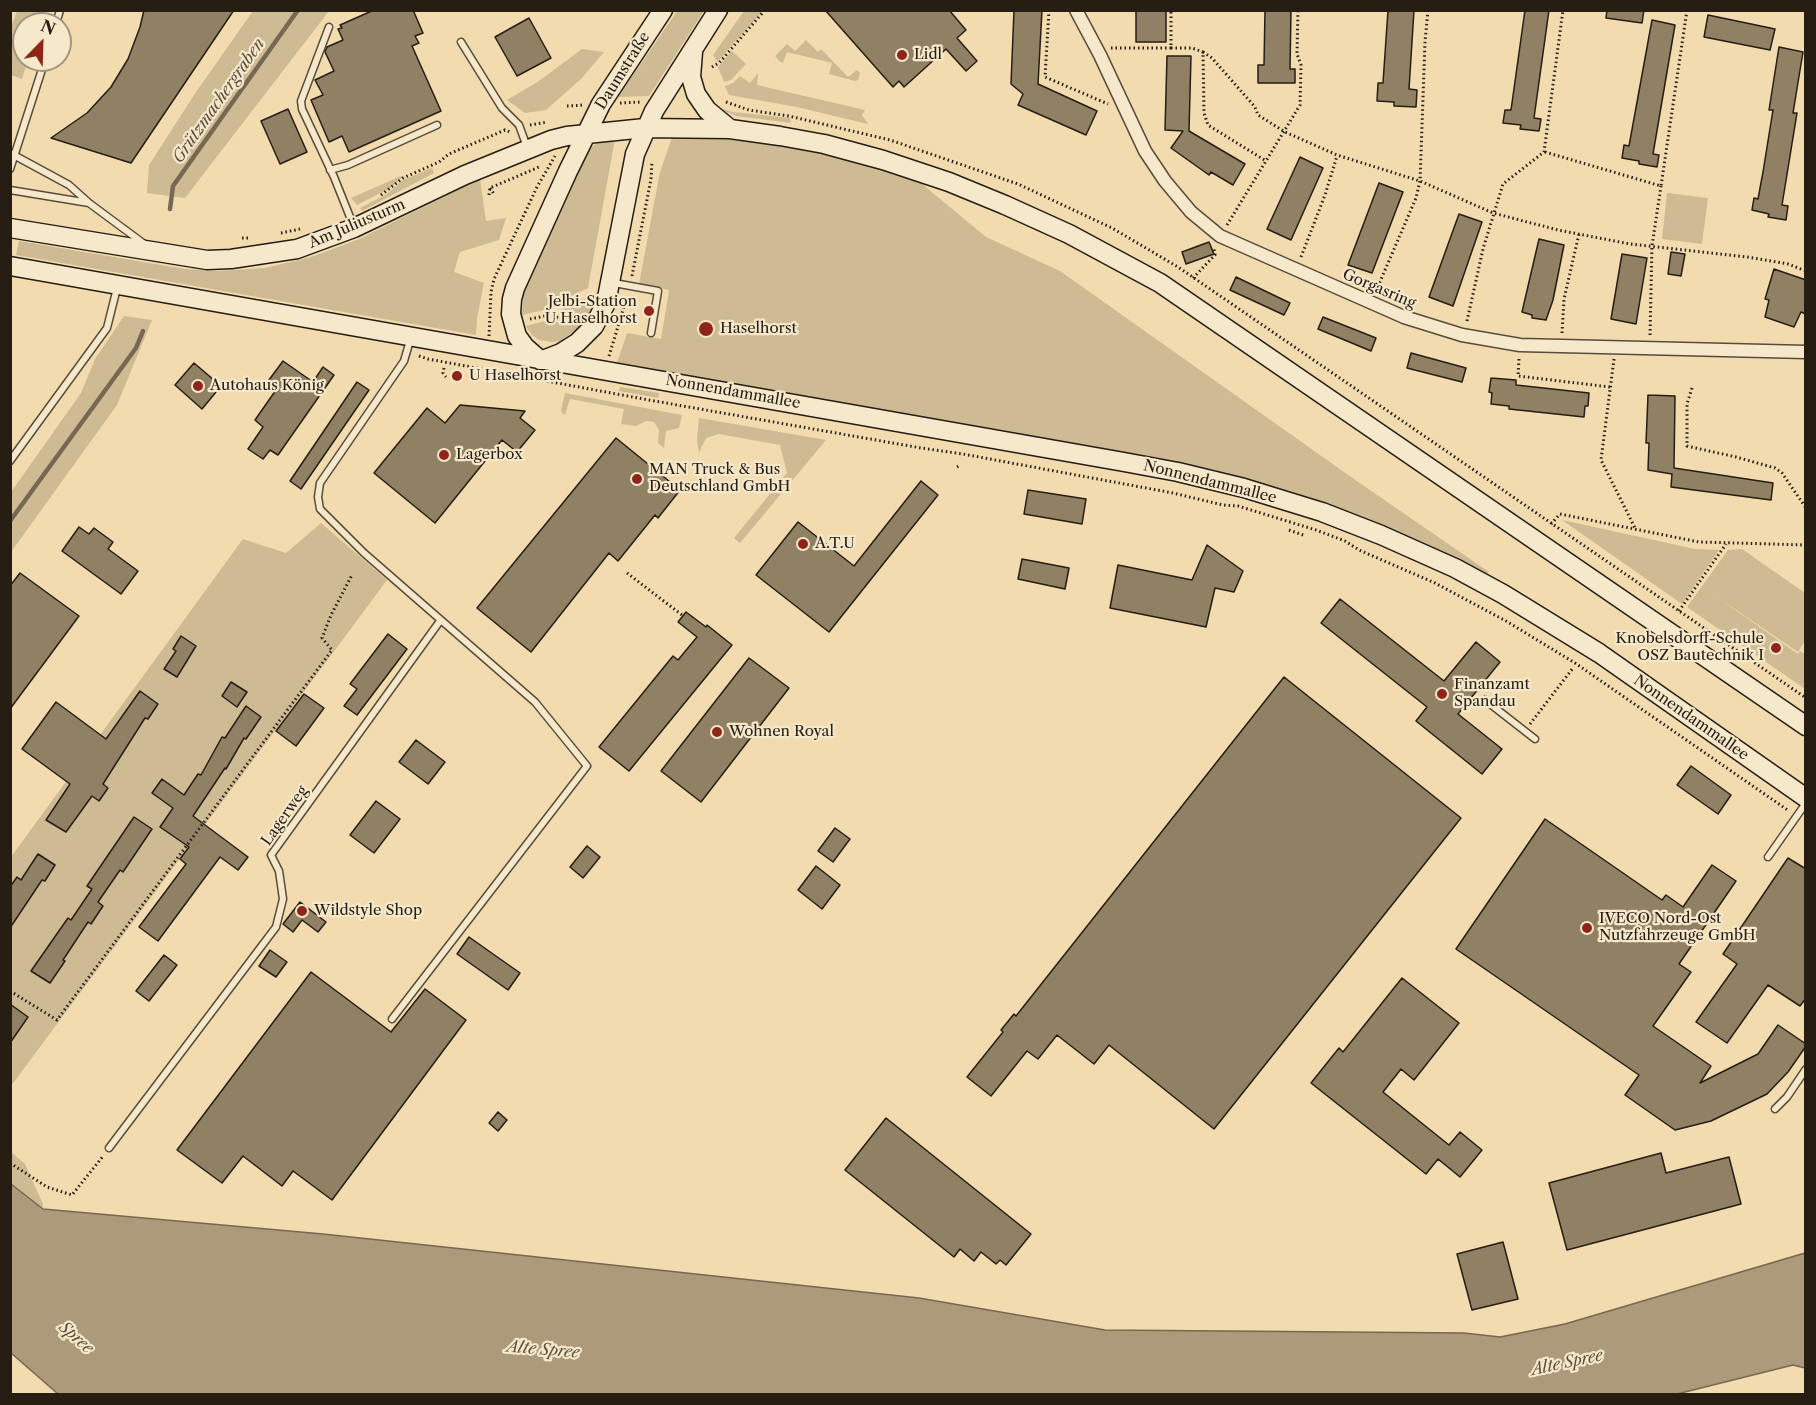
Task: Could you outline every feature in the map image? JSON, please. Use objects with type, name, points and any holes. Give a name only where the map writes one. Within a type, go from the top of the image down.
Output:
[{"type":"main road","name":"Daumstraße","points":[[540,368],[517,336],[513,323],[512,298],[586,134],[619,75],[663,10]]},
{"type":"main road","points":[[10,266],[118,285],[409,345],[540,368],[577,343],[594,326],[606,303],[635,154],[645,128],[718,10]]},
{"type":"main road","points":[[694,48],[691,77],[696,94],[707,110],[730,129]]},
{"type":"main road","name":"Am Juliusturm","points":[[10,228],[207,260],[231,259],[297,249],[354,228],[465,175],[528,149],[567,136],[645,128]]},
{"type":"main road","points":[[645,128],[730,129],[824,144],[949,182],[1005,205],[1114,257],[1201,310],[1806,726]]},
{"type":"main road","name":"Nonnendammallee","points":[[540,368],[611,370],[1178,472],[1244,488],[1322,512],[1455,568],[1532,611],[1599,653],[1806,798]]},
{"type":"street","name":"Gorgasring","points":[[1076,10],[1145,151],[1165,181],[1217,242],[1404,317],[1462,335],[1520,345],[1806,352]]},
{"type":"lane","points":[[329,27],[300,101],[354,228]]},
{"type":"lane","points":[[461,42],[502,108],[519,125],[528,149]]},
{"type":"lane","points":[[10,169],[12,154],[41,72]]},
{"type":"lane","points":[[330,170],[348,165],[437,124]]},
{"type":"lane","points":[[12,154],[69,185],[88,203],[129,234],[159,253]]},
{"type":"lane","points":[[10,190],[88,203]]},
{"type":"lane","points":[[610,282],[658,291],[651,333]]},
{"type":"lane","points":[[10,461],[107,328],[118,285]]},
{"type":"lane","points":[[392,1019],[587,766],[535,702],[364,553],[320,509],[318,496],[320,483],[409,345]]},
{"type":"lane","name":"Lagerweg","points":[[109,1148],[276,927],[283,899],[279,871],[271,855],[440,621]]},
{"type":"lane","points":[[1485,700],[1535,738]]},
{"type":"lane","points":[[1768,857],[1806,803]]},
{"type":"lane","points":[[1775,1109],[1787,1097],[1806,1069]]},
{"type":"path","points":[[712,67],[719,63],[765,10]]},
{"type":"path","points":[[1049,10],[1044,77],[1107,105],[1121,98]]},
{"type":"path","points":[[1171,10],[1171,48]]},
{"type":"path","points":[[1193,278],[1215,255],[1217,242],[1300,105],[1301,65],[1297,54],[1298,10]]},
{"type":"path","points":[[1376,291],[1416,198],[1420,182],[1428,10]]},
{"type":"path","points":[[1467,321],[1483,249],[1503,184],[1544,152],[1563,10]]},
{"type":"path","points":[[1650,336],[1653,246],[1687,10]]},
{"type":"path","points":[[1100,55],[1109,48],[1192,48],[1203,52],[1212,58],[1255,107],[1258,115],[1285,132],[1337,155],[1420,182],[1493,213],[1579,234],[1653,246],[1747,256],[1788,264],[1806,271]]},
{"type":"path","points":[[1203,52],[1204,113],[1208,125],[1266,161]]},
{"type":"path","points":[[721,99],[736,107],[791,117]]},
{"type":"path","points":[[614,104],[645,101]]},
{"type":"path","points":[[567,106],[579,105]]},
{"type":"path","points":[[439,162],[450,154],[505,130],[513,133],[530,125],[548,122]]},
{"type":"path","points":[[489,339],[490,292],[494,279],[537,187],[560,148]]},
{"type":"path","points":[[607,361],[630,286],[651,179],[653,152]]},
{"type":"path","points":[[1544,152],[1661,186]]},
{"type":"path","points":[[1300,258],[1325,195],[1337,155]]},
{"type":"path","points":[[490,189],[539,167]]},
{"type":"path","points":[[490,189],[494,194]]},
{"type":"path","points":[[489,195],[490,189]]},
{"type":"path","points":[[1562,347],[1564,299],[1579,234]]},
{"type":"path","points":[[524,321],[545,316],[564,318]]},
{"type":"path","points":[[481,330],[490,328]]},
{"type":"path","points":[[409,345],[428,359],[963,454],[1223,505],[1238,506],[1316,530],[1435,583],[1506,621],[1586,671],[1796,816]]},
{"type":"path","points":[[1520,345],[1518,376],[1610,387]]},
{"type":"path","points":[[1615,349],[1601,460],[1636,530]]},
{"type":"path","points":[[525,377],[540,368]]},
{"type":"path","points":[[552,379],[562,384]]},
{"type":"path","points":[[1692,388],[1687,404],[1686,446],[1775,468],[1782,473],[1806,508]]},
{"type":"path","points":[[1551,524],[1560,514],[1700,542],[1806,545]]},
{"type":"path","points":[[1289,530],[1306,536]]},
{"type":"path","points":[[1679,611],[1726,544]]},
{"type":"path","points":[[627,573],[682,615]]},
{"type":"path","points":[[10,991],[57,1020],[332,650],[322,638],[352,575]]},
{"type":"path","points":[[1525,730],[1572,668]]},
{"type":"path","points":[[10,1163],[47,1187],[72,1195],[109,1148]]},
{"type":"shaded area","points":[[678,10],[704,11],[649,96],[618,97]]},
{"type":"shaded area","points":[[17,11],[43,11],[43,12]]},
{"type":"shaded area","points":[[253,11],[329,11],[185,198],[147,193],[149,165],[196,92]]},
{"type":"shaded area","points":[[744,11],[763,11],[717,62],[713,55]]},
{"type":"shaded area","points":[[12,24],[12,72],[24,72],[22,79],[11,75]]},
{"type":"shaded area","points":[[806,40],[818,52],[821,49],[848,77],[857,70],[860,73],[858,80],[829,74],[832,63],[787,52],[783,63],[775,56],[787,44],[795,51]]},
{"type":"shaded area","points":[[582,49],[604,52],[581,79],[546,110],[525,113],[507,100],[539,81]]},
{"type":"shaded area","points":[[732,51],[746,64],[731,80],[724,82],[718,67]]},
{"type":"shaded area","points":[[758,73],[757,85],[865,110],[862,115],[868,124],[797,107],[729,95],[725,86],[733,83],[740,76],[750,83]]},
{"type":"shaded area","points":[[716,107],[733,112],[790,118],[791,123],[736,116]]},
{"type":"shaded area","points":[[673,135],[707,136],[806,148],[855,159],[916,179],[986,237],[1060,271],[1489,572],[1485,576],[1440,553],[1066,444],[617,363],[627,333],[661,339],[669,290],[639,284],[660,172]]},
{"type":"shaded area","points":[[615,139],[588,288],[553,305],[552,311],[544,310],[522,315],[523,291],[533,264],[589,150],[603,140]]},
{"type":"shaded area","points":[[432,168],[434,173],[362,211],[360,208],[387,194],[403,180]]},
{"type":"shaded area","points":[[403,177],[390,188],[357,205],[351,198]]},
{"type":"shaded area","points":[[480,179],[486,221],[506,218],[499,240],[460,252],[454,272],[484,283],[476,335],[16,255],[19,241],[185,269],[217,271],[265,268],[311,257],[359,239]]},
{"type":"shaded area","points":[[1667,193],[1708,198],[1702,244],[1662,239]]},
{"type":"shaded area","points":[[598,292],[592,310],[582,325],[560,341],[539,340],[526,326],[545,321],[568,323],[569,316],[559,314],[560,310]]},
{"type":"shaded area","points":[[124,316],[152,320],[117,405],[11,552],[11,492],[81,393],[95,359]]},
{"type":"shaded area","points":[[620,387],[659,393],[658,398],[619,391]]},
{"type":"shaded area","points":[[565,393],[682,415],[679,428],[666,431],[664,448],[658,443],[659,430],[654,422],[646,421],[636,426],[621,424],[624,409],[570,399],[565,415],[561,410]]},
{"type":"shaded area","points":[[699,418],[826,440],[740,543],[734,538],[787,473],[780,445],[719,434],[706,438],[699,453],[697,439]]},
{"type":"shaded area","points":[[1562,520],[1695,549],[1719,550],[1682,604]]},
{"type":"shaded area","points":[[321,523],[387,580],[11,1086],[11,857],[243,539],[286,553]]},
{"type":"shaded area","name":"Knobelsdorff-Schule OSZ Bautechnik I","points":[[1742,549],[1805,593],[1805,641],[1798,652],[1711,593],[1798,654],[1800,651],[1805,654],[1805,689],[1687,607],[1728,550]]},
{"type":"shaded area","points":[[10,1151],[25,1164],[43,1204],[42,1209],[11,1184]]},
{"type":"water","points":[[11,1184],[43,1209],[323,1234],[919,1298],[1105,1330],[1464,1333],[1500,1337],[1565,1324],[1805,1253],[1805,1368],[1793,1365],[1677,1394],[58,1394],[11,1353]]},
{"type":"building","points":[[144,10],[234,10],[131,163],[51,138],[87,113],[111,87],[128,59]]},
{"type":"building","points":[[374,10],[413,10],[423,33],[415,36],[419,43],[412,46],[441,111],[349,152],[342,136],[329,142],[311,100],[323,95],[315,80],[334,71],[325,52],[327,47],[343,40],[338,29],[342,28],[340,25]]},
{"type":"building","name":"Lidl","points":[[825,10],[949,10],[966,30],[957,38],[977,61],[966,71],[946,49],[904,87],[899,81],[893,87]]},
{"type":"building","points":[[1014,10],[1042,10],[1038,84],[1097,111],[1086,135],[1018,105],[1023,94],[1011,84]]},
{"type":"building","points":[[1136,10],[1166,10],[1166,42],[1136,42]]},
{"type":"building","points":[[1265,10],[1291,10],[1290,69],[1295,69],[1295,83],[1258,83],[1258,65],[1264,65]]},
{"type":"building","points":[[1388,10],[1414,10],[1409,89],[1417,90],[1416,107],[1394,106],[1394,102],[1377,101],[1378,83],[1383,83]]},
{"type":"building","points":[[1525,10],[1549,10],[1534,118],[1541,119],[1539,131],[1520,129],[1521,125],[1503,123],[1505,110],[1511,110]]},
{"type":"building","points":[[1607,10],[1644,10],[1642,23],[1606,18]]},
{"type":"building","points":[[1708,15],[1775,29],[1770,50],[1704,37]]},
{"type":"building","points":[[529,18],[551,58],[517,76],[495,37]]},
{"type":"building","points":[[1652,20],[1675,25],[1653,154],[1659,155],[1657,167],[1622,158],[1624,145],[1629,146]]},
{"type":"building","points":[[1779,47],[1803,52],[1793,113],[1797,113],[1782,205],[1788,206],[1786,220],[1768,217],[1769,214],[1752,210],[1754,198],[1758,199],[1763,172],[1773,110],[1769,110]]},
{"type":"building","points":[[1167,56],[1191,56],[1189,131],[1245,164],[1233,185],[1211,172],[1209,175],[1171,148],[1183,131],[1165,130]]},
{"type":"building","points":[[288,109],[307,152],[280,164],[261,121]]},
{"type":"building","points":[[1300,157],[1323,168],[1291,240],[1267,229]]},
{"type":"building","points":[[1379,183],[1403,192],[1372,273],[1348,265]]},
{"type":"building","points":[[1459,214],[1482,222],[1453,306],[1429,297]]},
{"type":"building","points":[[1539,239],[1564,245],[1553,300],[1546,320],[1532,318],[1532,315],[1522,312]]},
{"type":"building","points":[[1209,242],[1214,254],[1186,264],[1182,252]]},
{"type":"building","points":[[1671,252],[1685,254],[1681,276],[1668,274]]},
{"type":"building","points":[[1622,254],[1647,258],[1636,324],[1611,319]]},
{"type":"building","points":[[1774,269],[1806,280],[1806,314],[1801,312],[1794,327],[1765,317],[1769,300],[1765,299]]},
{"type":"building","points":[[1236,277],[1290,303],[1284,315],[1230,290]]},
{"type":"building","points":[[1323,317],[1376,338],[1371,351],[1318,329]]},
{"type":"building","points":[[1411,353],[1466,368],[1462,382],[1407,368]]},
{"type":"building","points":[[283,361],[313,382],[323,367],[334,375],[278,455],[270,450],[263,459],[248,449],[263,427],[255,420],[276,390],[266,384]]},
{"type":"building","name":"Autohaus König","points":[[194,363],[221,386],[202,409],[175,385]]},
{"type":"building","points":[[1491,378],[1516,380],[1516,385],[1589,393],[1588,406],[1585,406],[1584,417],[1509,409],[1509,406],[1491,404],[1492,393],[1489,392]]},
{"type":"building","points":[[357,382],[369,390],[301,489],[290,481]]},
{"type":"building","points":[[1648,395],[1675,396],[1674,468],[1773,483],[1771,500],[1671,487],[1672,474],[1648,470],[1649,443],[1646,443]]},
{"type":"building","points":[[460,405],[525,411],[520,418],[535,430],[517,452],[502,440],[435,523],[374,473],[427,408],[445,423]]},
{"type":"building","points":[[616,438],[680,490],[658,518],[655,515],[618,561],[609,553],[531,652],[477,608]]},
{"type":"building","name":"A.T.U","points":[[921,481],[938,495],[829,632],[756,575],[798,522],[854,566]]},
{"type":"building","points":[[1028,490],[1086,499],[1082,524],[1024,514]]},
{"type":"building","points":[[79,527],[89,534],[94,528],[113,542],[108,549],[138,571],[121,594],[62,551]]},
{"type":"building","points":[[1207,545],[1243,571],[1234,592],[1215,588],[1206,627],[1110,608],[1118,565],[1192,580]]},
{"type":"building","points":[[1022,559],[1069,568],[1065,589],[1018,579]]},
{"type":"building","points":[[20,573],[79,616],[10,709],[10,586]]},
{"type":"building","name":"Finanzamt Spandau","points":[[1340,599],[1444,681],[1476,642],[1500,662],[1458,714],[1502,749],[1482,774],[1416,721],[1427,707],[1321,623]]},
{"type":"building","points":[[686,612],[732,645],[629,771],[599,747],[673,656],[678,660],[697,637],[678,622]]},
{"type":"building","points":[[388,634],[407,649],[357,715],[344,706],[357,689],[350,684]]},
{"type":"building","points":[[181,636],[196,646],[177,677],[164,669],[176,651],[173,649]]},
{"type":"building","points":[[749,658],[789,688],[701,802],[661,771]]},
{"type":"building","points":[[1284,677],[1461,818],[1214,1129],[1109,1045],[1094,1064],[1057,1035],[1038,1059],[1027,1051],[991,1096],[967,1077],[1003,1032],[1001,1030],[1014,1014],[1016,1016]]},
{"type":"building","points":[[231,682],[247,692],[237,707],[222,696]]},
{"type":"building","points":[[140,691],[158,704],[148,719],[145,718],[103,784],[108,788],[99,801],[92,796],[66,832],[46,820],[70,784],[22,749],[56,702],[106,739]]},
{"type":"building","points":[[304,694],[324,708],[296,746],[276,731]]},
{"type":"building","points":[[246,706],[261,717],[246,739],[244,738],[226,769],[193,816],[248,857],[238,870],[220,857],[158,941],[139,927],[186,864],[180,859],[189,847],[160,827],[173,808],[152,793],[162,779],[184,795],[198,774],[201,775],[222,737],[225,738]]},
{"type":"building","points":[[416,740],[445,762],[428,784],[399,762]]},
{"type":"building","points":[[1691,766],[1731,795],[1718,814],[1677,785]]},
{"type":"building","points":[[376,801],[400,819],[374,853],[350,835]]},
{"type":"building","points":[[134,817],[152,829],[123,872],[120,870],[98,902],[103,906],[91,924],[88,922],[50,983],[31,971],[68,918],[71,920],[92,889],[87,886]]},
{"type":"building","name":"IVECO Nord-Ost Nutzfahrzeuge GmbH","points":[[1545,819],[1662,900],[1666,895],[1683,907],[1712,865],[1736,881],[1679,964],[1691,972],[1653,1026],[1711,1066],[1700,1083],[1758,1054],[1778,1025],[1806,1046],[1788,1072],[1767,1094],[1711,1121],[1675,1130],[1625,1095],[1639,1075],[1456,949]]},
{"type":"building","points":[[835,828],[850,839],[833,862],[818,851]]},
{"type":"building","points":[[587,846],[600,857],[583,878],[570,867]]},
{"type":"building","points":[[38,854],[55,865],[45,881],[42,880],[10,928],[10,887],[17,877],[21,880]]},
{"type":"building","points":[[1788,858],[1806,869],[1806,998],[1800,1006],[1768,985],[1727,1043],[1696,1022],[1737,964],[1723,954]]},
{"type":"building","points":[[816,866],[840,885],[822,909],[798,890]]},
{"type":"building","name":"Wildstyle Shop","points":[[300,902],[326,922],[318,932],[302,920],[293,932],[283,924]]},
{"type":"building","points":[[469,937],[520,973],[508,990],[457,954]]},
{"type":"building","points":[[270,950],[287,962],[276,977],[259,966]]},
{"type":"building","points":[[164,955],[177,965],[149,1001],[136,991]]},
{"type":"building","points":[[311,972],[391,1032],[425,989],[466,1020],[332,1200],[293,1171],[282,1186],[243,1156],[222,1183],[177,1150]]},
{"type":"building","points":[[1402,978],[1459,1023],[1414,1080],[1401,1069],[1383,1092],[1449,1145],[1460,1132],[1482,1150],[1460,1177],[1438,1159],[1426,1174],[1311,1083],[1339,1048],[1343,1052]]},
{"type":"building","points":[[10,1004],[28,1017],[10,1043]]},
{"type":"building","points":[[498,1112],[507,1120],[498,1131],[489,1123]]},
{"type":"building","points":[[886,1118],[1031,1234],[1006,1265],[1000,1260],[996,1264],[981,1252],[974,1261],[960,1249],[954,1257],[845,1170]]},
{"type":"building","points":[[1661,1153],[1666,1173],[1729,1157],[1741,1204],[1567,1250],[1549,1183]]},
{"type":"building","points":[[1503,1242],[1518,1299],[1472,1310],[1457,1254]]},
{"type":"waterway","name":"Grützmachergraben","points":[[170,209],[173,186],[298,10]]},
{"type":"waterway","name":"Grützmachergraben","points":[[10,521],[136,348],[143,331]]},
{"type":"place","name":"Lidl","points":[[902,55]]},
{"type":"place","name":"Jelbi-Station U Haselhorst","points":[[649,311]]},
{"type":"place","name":"Haselhorst","points":[[706,329]]},
{"type":"place","name":"U Haselhorst","points":[[457,376]]},
{"type":"place","name":"Autohaus König","points":[[198,386]]},
{"type":"place","name":"Lagerbox","points":[[444,455]]},
{"type":"place","name":"MAN Truck & Bus Deutschland GmbH","points":[[637,479]]},
{"type":"place","name":"A.T.U","points":[[803,544]]},
{"type":"place","name":"Knobelsdorff-Schule OSZ Bautechnik I","points":[[1776,648]]},
{"type":"place","name":"Finanzamt Spandau","points":[[1442,694]]},
{"type":"place","name":"Wohnen Royal","points":[[717,732]]},
{"type":"place","name":"Wildstyle Shop","points":[[302,911]]},
{"type":"place","name":"IVECO Nord-Ost Nutzfahrzeuge GmbH","points":[[1587,928]]},
{"type":"water label","name":"Spree","points":[[76,1338]]},
{"type":"water label","name":"Alte Spree","points":[[543,1350]]},
{"type":"water label","name":"Alte Spree","points":[[1567,1363]]}]
